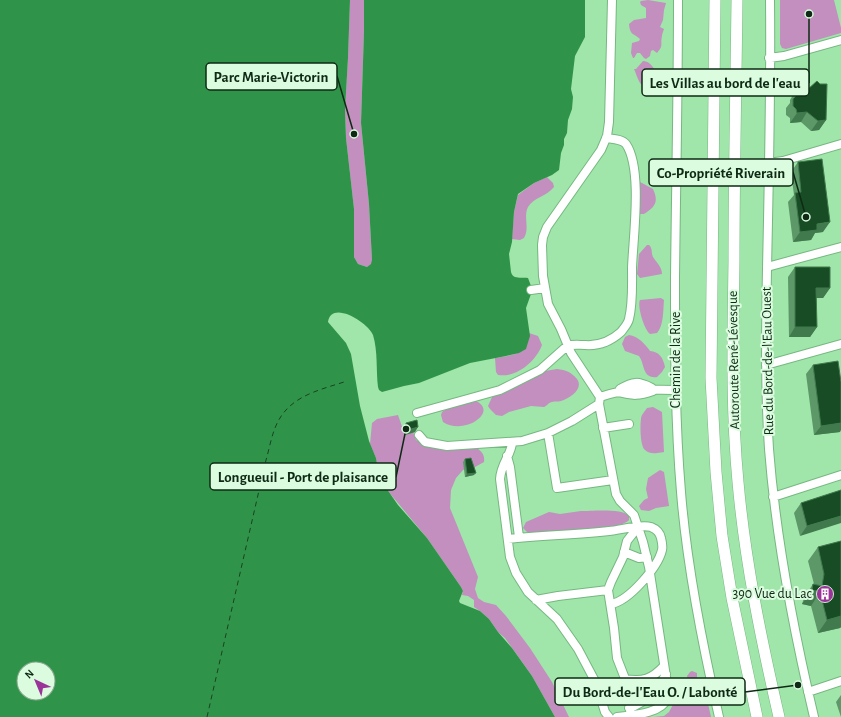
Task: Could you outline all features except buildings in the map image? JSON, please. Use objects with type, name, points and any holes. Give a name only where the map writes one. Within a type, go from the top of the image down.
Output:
[{"type":"highway","name":"Autoroute René-Lévesque","points":[[715,0],[711,378],[716,472],[722,536],[731,592],[757,717]]},
{"type":"highway","name":"Autoroute René-Lévesque","points":[[737,0],[732,354],[734,430],[738,482],[749,568],[761,635],[779,717]]},
{"type":"street","points":[[612,0],[609,122],[606,138],[601,150],[555,214],[545,232],[542,245],[544,288],[548,304],[564,336],[567,346],[599,400],[613,480],[618,498],[634,515],[650,572],[668,693],[666,701],[663,705],[653,711],[630,712],[617,717]]},
{"type":"street","name":"Chemin de la Rive","points":[[678,0],[675,390],[679,472],[686,543],[702,634],[719,717]]},
{"type":"street","name":"Rue du Bord-de-l'Eau Ouest","points":[[770,0],[766,365],[769,447],[773,497],[785,581],[814,717]]},
{"type":"street","points":[[770,58],[784,56],[841,40]]},
{"type":"street","points":[[417,413],[500,390],[540,370],[567,346],[592,345],[606,342],[620,333],[629,319],[635,207],[634,170],[626,144],[621,141],[606,138]]},
{"type":"street","points":[[768,163],[783,161],[841,144]]},
{"type":"street","points":[[767,267],[841,247]]},
{"type":"street","points":[[531,290],[544,288]]},
{"type":"street","points":[[766,365],[841,344]]},
{"type":"street","points":[[419,435],[425,442],[448,446],[512,442],[548,433],[572,421],[599,400],[629,384],[641,383],[656,390]]},
{"type":"street","points":[[617,391],[630,396],[641,395],[656,390],[675,390]]},
{"type":"street","points":[[603,428],[629,424]]},
{"type":"street","points":[[548,433],[557,488],[613,480]]},
{"type":"street","points":[[512,442],[511,448],[501,469],[500,479],[512,565],[528,592],[562,626],[578,649],[596,683],[605,712],[609,717]]},
{"type":"street","points":[[507,456],[510,468],[519,537]]},
{"type":"street","points":[[773,497],[841,475]]},
{"type":"street","points":[[630,712],[631,694],[617,658],[608,590],[620,564],[627,541],[638,527]]},
{"type":"street","points":[[508,539],[600,532],[638,527],[652,528],[659,533],[662,549],[650,572],[640,584],[621,600],[611,604]]},
{"type":"street","points":[[624,552],[639,558],[647,557]]},
{"type":"street","points":[[536,600],[608,590]]},
{"type":"street","points":[[625,679],[637,680],[650,678],[665,670]]},
{"type":"street","points":[[630,712],[649,696],[661,683],[665,670]]},
{"type":"street","points":[[808,692],[841,681]]},
{"type":"shaded area","points":[[0,0],[350,0],[345,110],[346,138],[354,209],[354,257],[358,264],[367,267],[371,264],[372,260],[369,204],[361,123],[364,0],[585,0],[585,37],[575,56],[571,89],[573,97],[572,109],[568,120],[567,133],[564,139],[559,170],[552,175],[534,183],[518,194],[514,212],[512,242],[509,254],[511,272],[512,275],[518,278],[528,278],[531,286],[531,294],[526,308],[530,336],[526,349],[519,353],[470,363],[419,383],[382,392],[378,387],[376,348],[373,335],[370,330],[358,320],[343,313],[331,315],[328,322],[346,343],[351,354],[360,406],[382,482],[398,505],[427,538],[461,587],[463,591],[459,601],[460,603],[480,611],[489,619],[532,676],[555,717],[0,717]]},
{"type":"shaded area","points":[[350,0],[364,0],[361,123],[369,204],[372,260],[372,264],[367,267],[358,264],[354,257],[354,209],[346,138],[345,110]]},
{"type":"shaded area","points":[[648,0],[666,3],[663,20],[660,27],[664,29],[661,46],[657,53],[653,50],[651,51],[650,56],[646,59],[640,53],[637,53],[633,58],[631,53],[632,43],[639,41],[640,39],[631,32],[629,24],[634,20],[646,18],[646,8],[641,5],[640,2]]},
{"type":"shaded area","points":[[780,0],[834,0],[841,33],[786,49],[782,48],[780,44]]},
{"type":"shaded area","points":[[643,61],[651,65],[657,74],[660,90],[659,94],[646,89],[639,82],[634,69],[636,69]]},
{"type":"shaded area","points":[[547,177],[553,183],[554,187],[548,193],[533,201],[528,207],[526,215],[526,234],[524,238],[520,240],[512,239],[514,212],[518,195],[534,183]]},
{"type":"shaded area","points":[[640,182],[653,189],[656,197],[655,204],[644,214],[640,214]]},
{"type":"shaded area","points":[[647,245],[651,248],[653,257],[660,267],[662,274],[640,278],[637,274],[639,254]]},
{"type":"shaded area","points":[[661,298],[664,300],[661,326],[657,333],[650,334],[645,327],[639,303],[640,300]]},
{"type":"shaded area","points":[[529,333],[538,336],[542,345],[535,357],[519,371],[512,374],[498,375],[496,372],[495,358],[513,355],[523,350],[526,346]]},
{"type":"shaded area","points":[[629,335],[644,343],[650,351],[658,354],[662,358],[665,367],[657,377],[649,376],[646,373],[639,356],[625,351],[622,344],[625,337]]},
{"type":"shaded area","points":[[557,369],[570,373],[579,383],[575,393],[568,398],[561,401],[551,402],[544,407],[531,406],[509,412],[502,416],[496,415],[488,406],[493,395],[522,384],[545,371]]},
{"type":"shaded area","points":[[476,401],[482,406],[484,411],[476,421],[460,426],[451,426],[443,422],[441,415],[442,412],[451,406]]},
{"type":"shaded area","points":[[653,407],[662,412],[664,452],[649,453],[643,448],[641,440],[642,415],[647,408]]},
{"type":"shaded area","points":[[398,415],[405,435],[413,432],[416,440],[424,444],[431,447],[446,449],[477,448],[483,454],[484,462],[475,467],[463,470],[456,478],[451,490],[450,508],[478,577],[475,589],[478,598],[484,602],[496,605],[530,648],[552,682],[569,717],[555,717],[532,676],[505,638],[498,632],[489,619],[474,607],[474,600],[468,596],[462,595],[463,591],[461,587],[427,538],[388,491],[379,475],[376,458],[370,444],[372,423],[377,419]]},
{"type":"shaded area","points":[[660,470],[664,472],[669,506],[656,508],[649,511],[641,510],[639,506],[648,498],[646,489],[648,478]]},
{"type":"shaded area","points":[[607,510],[621,512],[626,513],[629,516],[629,520],[623,524],[599,529],[531,533],[527,532],[523,528],[526,522],[549,512],[560,514],[581,511]]},
{"type":"shaded area","points":[[692,671],[697,673],[697,683],[704,686],[711,717],[653,717],[664,716],[669,712],[674,703],[684,699],[690,687],[687,676]]},
{"type":"ferry route","points":[[207,717],[266,460],[275,428],[280,417],[295,402],[313,392],[344,382]]},
{"type":"place","name":"Les Villas au bord de l'eau","points":[[809,14]]},
{"type":"place","name":"Parc Marie-Victorin","points":[[354,134]]},
{"type":"place","name":"Co-Propriété Riverain","points":[[806,217]]},
{"type":"place","name":"Longueuil - Port de plaisance","points":[[406,429]]},
{"type":"place","name":"390 Vue du Lac","points":[[825,594]]},
{"type":"place","name":"Du Bord-de-l'Eau O. / Labonté","points":[[798,685]]}]
